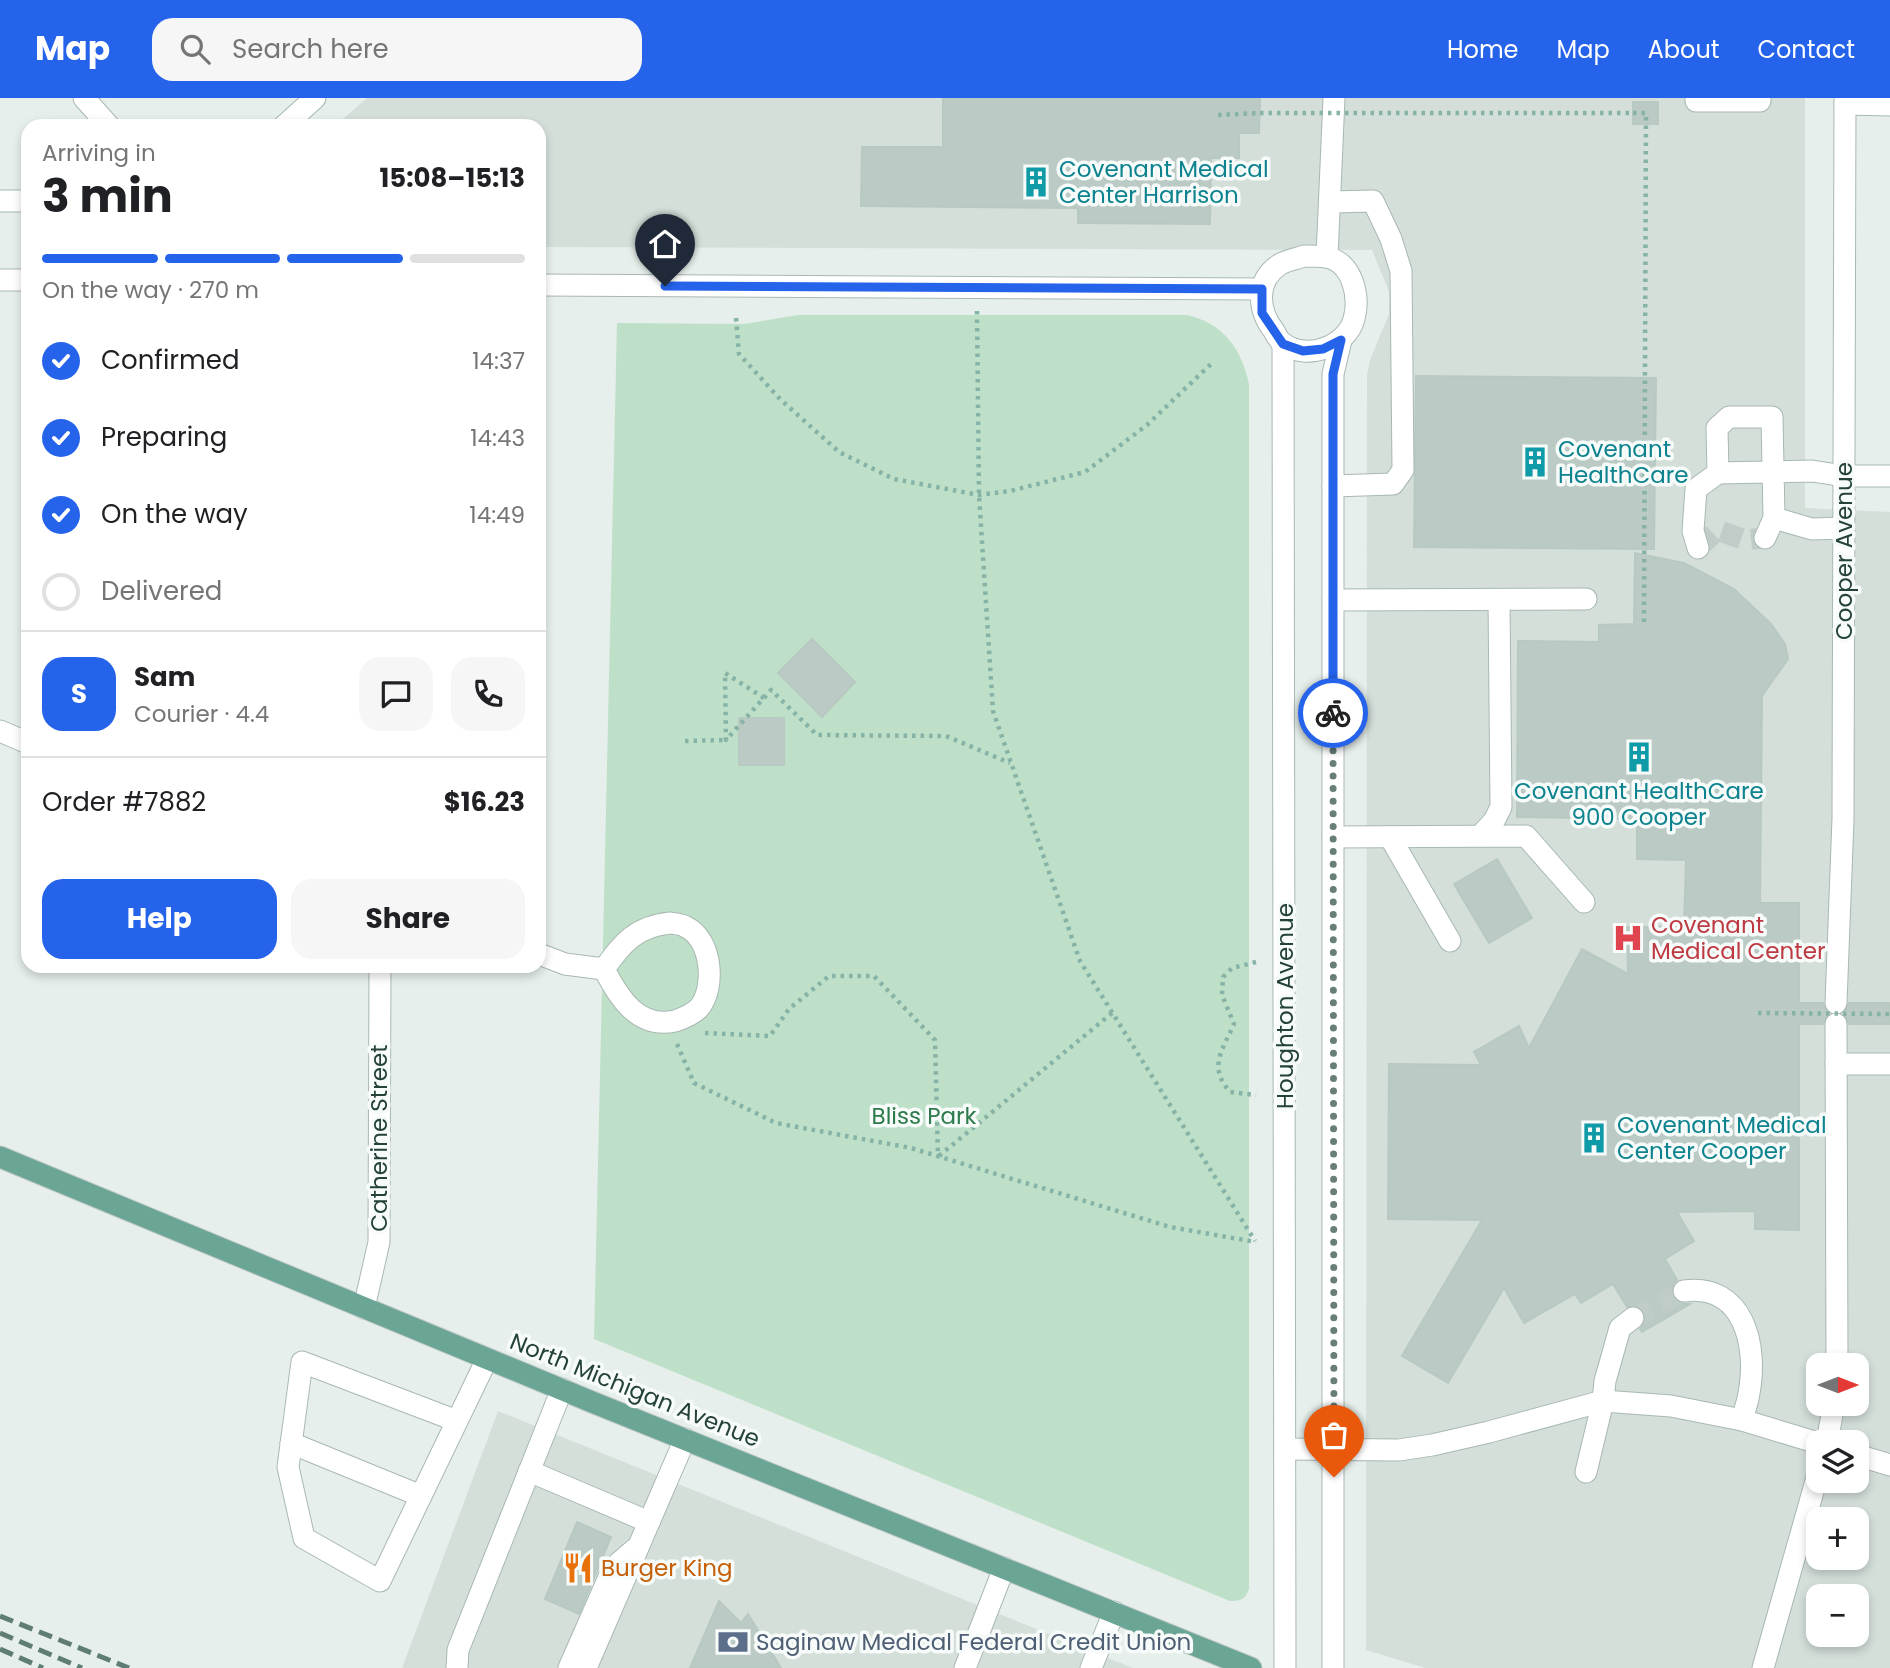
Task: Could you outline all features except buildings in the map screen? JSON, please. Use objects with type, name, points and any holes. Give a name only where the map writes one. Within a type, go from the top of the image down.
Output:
[{"type":"main road","name":"North Michigan Avenue","points":[[0,1157],[487,1359],[1114,1612],[1220,1662],[1251,1668]]},
{"type":"street","points":[[84,98],[103,119]]},
{"type":"street","points":[[292,119],[315,98]]},
{"type":"street","points":[[1327,257],[1334,98]]},
{"type":"street","points":[[1696,98],[1696,101],[1760,101],[1760,98]]},
{"type":"street","points":[[1845,101],[1890,105]]},
{"type":"street","name":"Cooper Avenue","points":[[1837,1353],[1836,1014],[1843,819],[1845,101]]},
{"type":"street","points":[[0,201],[21,201]]},
{"type":"street","points":[[1331,202],[1373,201],[1391,239],[1401,271],[1403,470],[1392,484],[1333,486]]},
{"type":"street","points":[[1333,1668],[1333,374],[1341,340],[1353,323],[1357,303],[1354,286],[1338,262],[1327,257],[1304,256],[1279,265],[1267,278],[1262,289],[1262,313],[1283,344],[1303,351],[1323,349],[1341,340]]},
{"type":"street","points":[[0,279],[21,280]]},
{"type":"street","points":[[546,285],[1262,289]]},
{"type":"street","name":"Houghton Avenue","points":[[1283,344],[1284,1668]]},
{"type":"street","points":[[1718,473],[1717,428],[1728,417],[1772,417],[1770,528],[1844,528]]},
{"type":"street","points":[[1698,548],[1693,531],[1696,489],[1718,473],[1812,471],[1844,476],[1890,476]]},
{"type":"street","points":[[1333,600],[1586,599]]},
{"type":"street","points":[[1480,836],[1494,821],[1501,807],[1499,600]]},
{"type":"street","points":[[0,731],[21,740]]},
{"type":"street","points":[[1333,837],[1526,836],[1584,902]]},
{"type":"street","points":[[1390,837],[1450,941]]},
{"type":"street","points":[[670,923],[683,926],[699,938],[707,953],[707,993],[699,1008],[686,1018],[668,1022],[647,1021],[632,1012],[617,996],[604,969],[618,948],[651,925],[670,923]]},
{"type":"street","points":[[546,957],[565,964],[604,969]]},
{"type":"street","name":"Catherine Street","points":[[363,1308],[379,1242],[380,973]]},
{"type":"street","points":[[1836,1064],[1890,1064]]},
{"type":"street","points":[[1684,1291],[1698,1289],[1716,1294],[1731,1305],[1744,1321],[1751,1348],[1750,1392],[1742,1420]]},
{"type":"street","points":[[1586,1472],[1603,1401],[1605,1381],[1620,1328],[1633,1318]]},
{"type":"street","points":[[457,1421],[302,1362],[288,1467],[304,1538],[380,1581],[487,1359]]},
{"type":"street","points":[[457,1668],[458,1650],[562,1389]]},
{"type":"street","points":[[1285,1448],[1399,1450],[1489,1432],[1603,1401],[1671,1406],[1742,1420],[1806,1439]]},
{"type":"street","points":[[586,1668],[685,1439]]},
{"type":"street","points":[[291,1443],[421,1496]]},
{"type":"street","points":[[1869,1459],[1890,1465]]},
{"type":"street","points":[[529,1471],[649,1522]]},
{"type":"street","points":[[1763,1668],[1813,1493]]},
{"type":"street","points":[[569,1668],[613,1568],[639,1545]]},
{"type":"street","points":[[972,1667],[1004,1568]]},
{"type":"street","points":[[1091,1668],[1114,1612]]},
{"type":"path","points":[[1218,115],[1646,113],[1644,624]]},
{"type":"path","points":[[676,1041],[694,1083],[776,1123],[911,1149],[1170,1227],[1256,1242],[1080,961],[993,711],[979,495],[977,310]]},
{"type":"path","points":[[736,318],[738,354],[780,399],[839,452],[894,479],[979,495],[1010,491],[1085,472],[1147,425],[1212,363]]},
{"type":"path","points":[[726,740],[725,673],[764,698]]},
{"type":"path","points":[[685,741],[726,740],[771,690],[817,735],[946,736],[1011,764]]},
{"type":"path","points":[[1256,962],[1232,968],[1223,977],[1223,995],[1234,1024],[1218,1061],[1219,1080],[1230,1092],[1256,1095]]},
{"type":"path","points":[[696,1032],[769,1036],[789,1009],[829,976],[874,976],[935,1040],[938,1157]]},
{"type":"path","points":[[938,1157],[1112,1013]]},
{"type":"path","points":[[1758,1013],[1890,1014]]},
{"type":"shaded area","name":"Covenant Medical Center","points":[[367,98],[1805,98],[1805,508],[1890,512],[1890,1668],[1425,1668],[1366,1650],[1367,375],[1370,360],[1389,314],[1389,292],[1372,250],[546,247],[546,119],[343,119]]},
{"type":"shaded area","points":[[498,1411],[1133,1668],[402,1668]]},
{"type":"green space","name":"Bliss Park","points":[[798,315],[1187,315],[1221,331],[1236,349],[1246,371],[1249,384],[1249,1589],[1240,1600],[1230,1601],[594,1339],[617,323],[744,324]]},
{"type":"tunnel","points":[[1698,548],[1717,530],[1745,540],[1765,538]]},
{"type":"tunnel","points":[[1633,1318],[1684,1291]]},
{"type":"railway","points":[[0,1616],[129,1668]]},
{"type":"railway","points":[[0,1633],[82,1668]]},
{"type":"railway","points":[[0,1649],[43,1668]]},
{"type":"way so far","points":[[1333,713],[1334,1477]]},
{"type":"place","name":"Covenant Medical Center Harrison","points":[[1036,182]]},
{"type":"place","name":"Covenant HealthCare","points":[[1535,462]]},
{"type":"place","name":"Covenant HealthCare 900 Cooper","points":[[1639,757]]},
{"type":"place","name":"Covenant Medical Center","points":[[1628,938]]},
{"type":"place","name":"Covenant Medical Center Cooper","points":[[1594,1138]]},
{"type":"place","name":"Burger King","points":[[578,1568]]},
{"type":"place","name":"Saginaw Medical Federal Credit Union","points":[[733,1642]]},
{"type":"route","points":[[665,286],[1262,289],[1262,313],[1283,344],[1303,351],[1323,349],[1341,340],[1333,374],[1333,713]]}]
